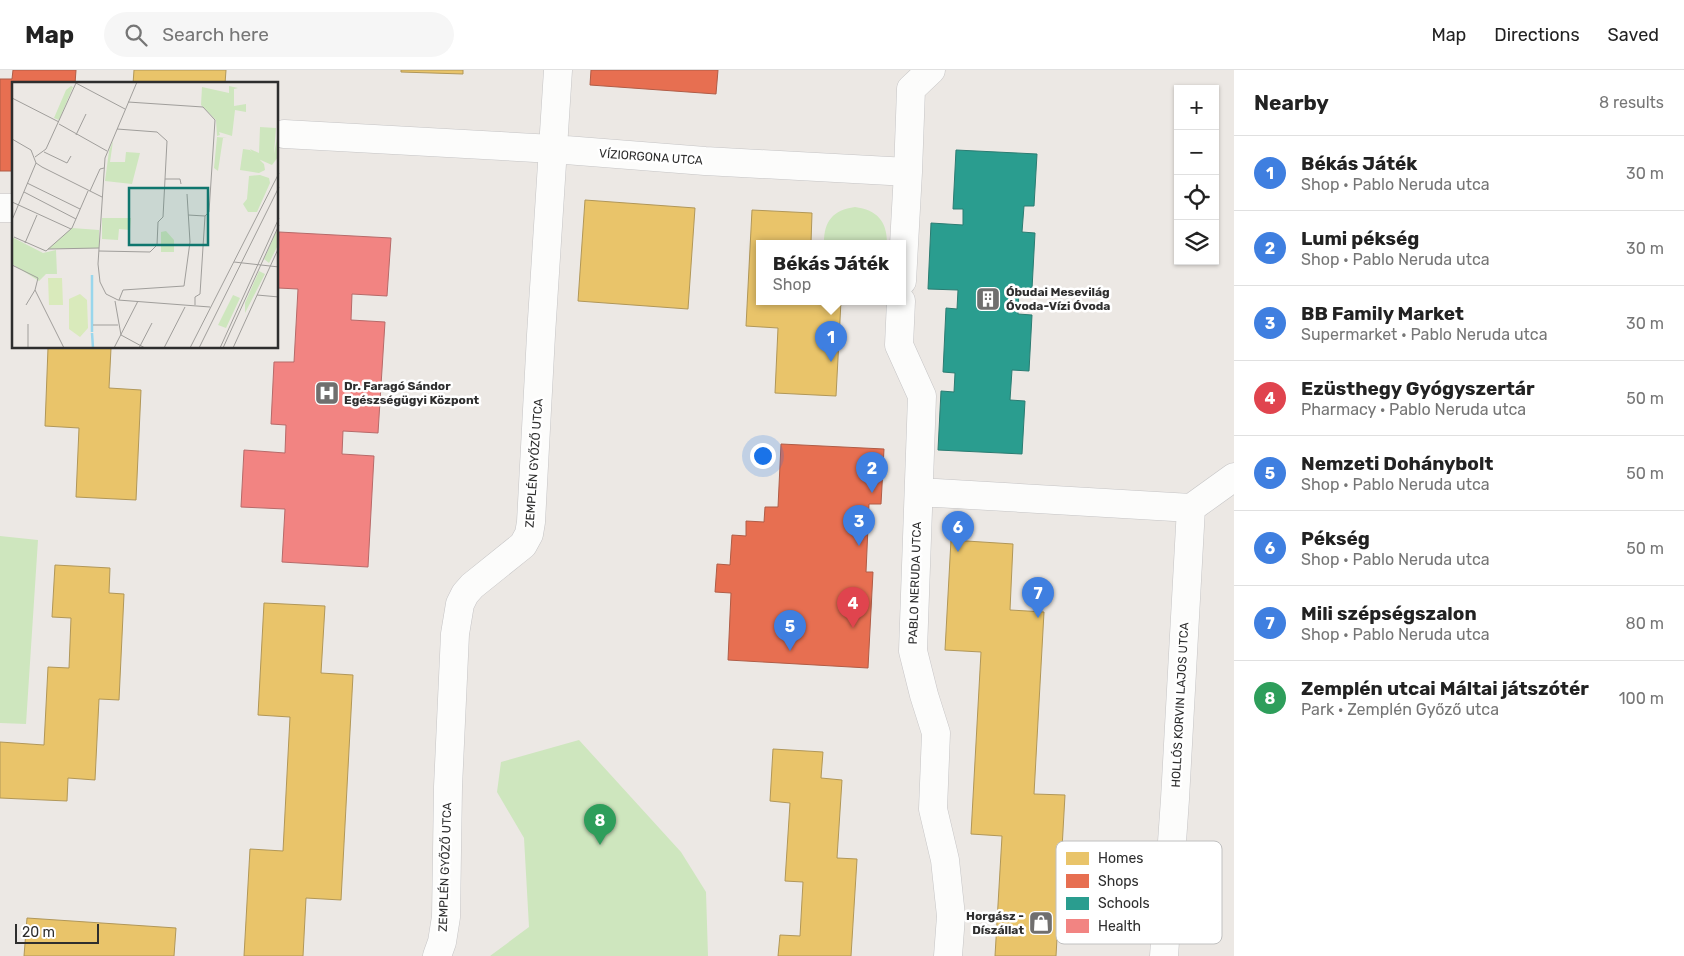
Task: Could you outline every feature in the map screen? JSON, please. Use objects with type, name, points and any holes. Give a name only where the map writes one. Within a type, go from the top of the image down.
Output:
[{"type":"street","name":"ZEMPLÉN GYŐZŐ UTCA","points":[[438,956],[446,917],[448,787],[455,634],[460,604],[472,586],[523,545],[529,534],[531,522],[558,70]]},
{"type":"street","points":[[904,240],[910,89],[930,70]]},
{"type":"street","name":"VÍZIORGONA UTCA","points":[[284,134],[908,172]]},
{"type":"street","name":"PABLO NERUDA UTCA","points":[[901,305],[899,345],[922,396],[913,651],[936,733],[933,810],[945,860],[951,916],[948,956]]},
{"type":"street","points":[[919,492],[1191,508],[1234,477]]},
{"type":"street","name":"HOLLÓS KORVIN LAJOS UTCA","points":[[1172,841],[1191,508]]},
{"type":"green space","points":[[855,207],[875,214],[883,223],[887,240],[824,240],[824,235],[831,218],[847,209]]},
{"type":"green space","points":[[0,536],[38,540],[26,724],[0,723]]},
{"type":"green space","points":[[579,740],[681,852],[706,892],[708,956],[490,956],[529,927],[524,838],[497,792],[501,762]]},
{"type":"building: Homes","points":[[134,70],[226,70],[225,82],[133,82]]},
{"type":"building: Homes","points":[[401,70],[463,70],[463,74],[401,72]]},
{"type":"building: Homes","points":[[585,200],[695,208],[688,309],[578,301]]},
{"type":"building: Homes","points":[[752,210],[812,213],[811,240],[756,240],[756,305],[841,305],[836,396],[775,393],[778,328],[746,326]]},
{"type":"building: Homes","points":[[48,349],[111,349],[109,388],[141,390],[136,500],[76,497],[79,428],[45,426]]},
{"type":"building: Homes","points":[[951,540],[1013,544],[1010,610],[1044,612],[1034,794],[1065,795],[1062,841],[1056,841],[1056,956],[995,956],[1002,836],[971,834],[981,652],[945,650]]},
{"type":"building: Homes","points":[[55,565],[110,568],[109,593],[124,594],[119,700],[99,699],[95,780],[68,778],[67,801],[0,798],[0,742],[44,745],[48,667],[69,668],[71,618],[52,617]]},
{"type":"building: Homes","points":[[264,603],[325,606],[321,673],[353,675],[341,900],[306,898],[303,956],[244,956],[250,849],[283,851],[290,717],[258,715]]},
{"type":"building: Homes","points":[[773,749],[823,752],[821,778],[842,780],[837,858],[857,859],[851,956],[778,956],[780,935],[800,936],[803,882],[785,881],[790,803],[770,801]]},
{"type":"building: Homes","points":[[27,918],[176,928],[174,956],[24,956]]},
{"type":"building: Shops","points":[[13,70],[76,70],[75,82],[12,82],[12,171],[0,171],[0,79],[12,79]]},
{"type":"building: Shops","points":[[591,70],[718,70],[716,94],[590,85]]},
{"type":"building: Shops","points":[[781,444],[884,449],[881,504],[869,504],[866,572],[873,572],[868,668],[728,660],[731,593],[715,592],[717,564],[730,565],[732,535],[746,536],[746,521],[764,522],[765,507],[778,507]]},
{"type":"building: Schools","name":"Óbudai Mesevilág Óvoda-Vízi Óvoda","points":[[956,150],[1037,154],[1034,206],[1024,206],[1022,232],[1035,233],[1032,289],[1019,289],[1018,314],[1032,315],[1029,371],[1012,370],[1010,400],[1025,401],[1022,454],[938,450],[941,391],[954,392],[955,373],[943,372],[946,308],[957,309],[958,290],[928,289],[931,223],[963,225],[963,209],[953,209]]},
{"type":"building: Health","name":"Dr. Faragó Sándor Egészségügyi Központ","points":[[279,232],[391,238],[387,296],[352,294],[351,320],[385,322],[378,433],[343,431],[342,454],[374,456],[368,567],[282,562],[285,509],[241,507],[244,450],[285,453],[286,425],[271,424],[274,362],[294,362],[298,289],[279,288]]},
{"type":"place","name":"Óbudai Mesevilág Óvoda-Vízi Óvoda","points":[[988,299]]},
{"type":"place","name":"Békás Játék","points":[[831,362]]},
{"type":"place","name":"Dr. Faragó Sándor Egészségügyi Központ","points":[[327,393]]},
{"type":"place","name":"Lumi pékség","points":[[872,493]]},
{"type":"place","name":"BB Family Market","points":[[859,546]]},
{"type":"place","name":"Pékség","points":[[958,552]]},
{"type":"place","name":"Mili szépségszalon","points":[[1038,618]]},
{"type":"place","name":"Ezüsthegy Gyógyszertár","points":[[853,628]]},
{"type":"place","name":"Nemzeti Dohánybolt","points":[[790,651]]},
{"type":"place","name":"Zemplén utcai Máltai játszótér","points":[[600,845]]},
{"type":"place","name":"Horgász - Díszállat","points":[[1041,923]]}]
